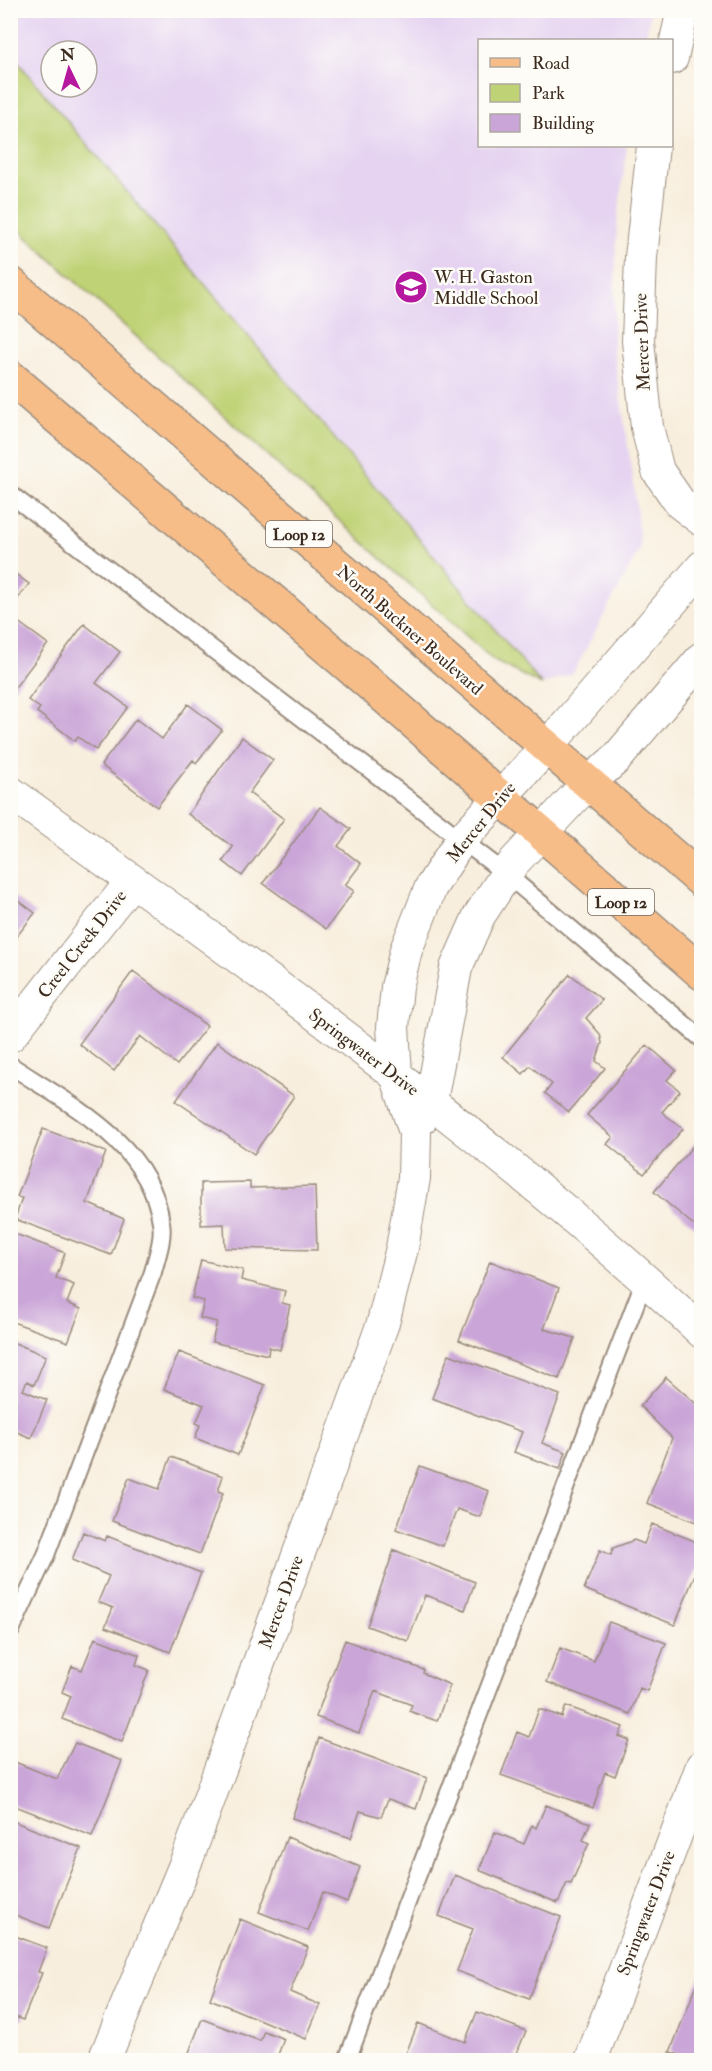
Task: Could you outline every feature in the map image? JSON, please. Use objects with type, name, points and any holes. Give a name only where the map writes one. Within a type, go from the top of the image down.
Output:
[{"type":"main road","name":"North Buckner Boulevard","points":[[10,283],[702,881]]},
{"type":"main road","name":"Loop 12","points":[[10,377],[500,796],[702,973]]},
{"type":"street","points":[[673,54],[683,10]]},
{"type":"street","name":"Mercer Drive","points":[[653,147],[641,257],[638,341],[647,427],[658,471],[680,503],[702,520]]},
{"type":"street","name":"Mercer Drive","points":[[104,2061],[188,1857],[383,1323],[404,1237],[414,1178],[415,1132],[396,1075],[393,1027],[397,987],[406,950],[431,887],[461,840],[546,748],[702,567]]},
{"type":"street","name":"Mercer Drive","points":[[415,1132],[431,1101],[456,968],[479,916],[506,874],[541,832],[587,784],[616,759],[702,658]]},
{"type":"street","name":"Springwater Drive","points":[[10,792],[431,1101],[645,1279],[702,1332]]},
{"type":"street","name":"Creel Creek Drive","points":[[11,1034],[132,881]]},
{"type":"street","name":"Springwater Drive","points":[[591,2061],[702,1766]]},
{"type":"lane","points":[[10,494],[506,874],[702,1039]]},
{"type":"lane","points":[[10,1065],[107,1130],[133,1155],[152,1191],[162,1222],[160,1244],[153,1272],[46,1555],[10,1632]]},
{"type":"lane","points":[[346,2061],[645,1279]]},
{"type":"shaded area","name":"W. H. Gaston Middle School","points":[[10,11],[651,11],[645,39],[478,39],[478,147],[627,147],[617,225],[613,349],[635,493],[640,548],[573,673],[542,685],[49,99],[99,99],[99,39],[39,39],[39,87],[11,54]]},
{"type":"green space","points":[[11,54],[39,87],[39,99],[49,99],[542,685],[494,661],[11,223]]},
{"type":"building","points":[[10,570],[29,584],[10,609]]},
{"type":"building","points":[[10,616],[48,644],[10,694]]},
{"type":"building","points":[[84,624],[120,652],[96,683],[128,707],[96,750],[78,737],[75,741],[37,712],[40,708],[28,700]]},
{"type":"building","points":[[188,704],[222,730],[196,763],[193,760],[157,807],[101,765],[136,719],[162,739]]},
{"type":"building","points":[[242,737],[273,760],[249,793],[284,819],[242,876],[223,861],[233,847],[188,814]]},
{"type":"building","points":[[320,807],[351,829],[338,846],[361,864],[345,885],[354,891],[326,929],[263,883]]},
{"type":"building","points":[[10,894],[35,913],[10,945]]},
{"type":"building","points":[[133,971],[207,1026],[177,1065],[140,1036],[114,1071],[79,1044]]},
{"type":"building","points":[[570,974],[602,1000],[586,1018],[600,1034],[602,1043],[596,1061],[605,1068],[569,1112],[545,1093],[552,1084],[530,1066],[523,1074],[503,1057]]},
{"type":"building","points":[[217,1042],[294,1096],[254,1154],[176,1101]]},
{"type":"building","points":[[647,1045],[676,1070],[667,1080],[680,1091],[662,1112],[683,1129],[644,1174],[607,1144],[613,1137],[587,1115]]},
{"type":"building","points":[[43,1129],[106,1152],[87,1203],[124,1219],[111,1255],[15,1219],[22,1198],[17,1197]]},
{"type":"building","points":[[702,1135],[702,1232],[654,1192]]},
{"type":"building","points":[[250,1182],[250,1188],[315,1186],[317,1250],[225,1248],[224,1224],[201,1225],[201,1183]]},
{"type":"building","points":[[10,1232],[65,1253],[56,1278],[74,1285],[67,1303],[81,1309],[68,1342],[10,1321]]},
{"type":"building","points":[[201,1260],[243,1270],[241,1280],[285,1291],[282,1303],[290,1305],[280,1350],[269,1347],[268,1355],[212,1342],[217,1322],[200,1318],[204,1301],[192,1298]]},
{"type":"building","points":[[490,1261],[559,1288],[544,1329],[575,1338],[559,1379],[459,1340]]},
{"type":"building","points":[[10,1341],[46,1356],[34,1385],[27,1381],[23,1390],[47,1400],[31,1438],[10,1429]]},
{"type":"building","points":[[179,1352],[265,1385],[238,1455],[195,1438],[200,1425],[196,1423],[204,1405],[164,1389]]},
{"type":"building","points":[[449,1354],[560,1395],[542,1443],[566,1452],[560,1469],[514,1452],[522,1432],[432,1398]]},
{"type":"building","points":[[666,1377],[702,1409],[702,1524],[647,1503],[672,1438],[640,1406]]},
{"type":"building","points":[[171,1457],[223,1476],[218,1491],[223,1493],[200,1554],[112,1521],[129,1478],[159,1489]]},
{"type":"building","points":[[420,1466],[489,1491],[480,1517],[457,1509],[443,1546],[396,1529]]},
{"type":"building","points":[[652,1524],[702,1544],[702,1556],[675,1625],[584,1589],[600,1550],[611,1555],[613,1548],[634,1540],[644,1544]]},
{"type":"building","points":[[83,1532],[105,1541],[107,1536],[201,1573],[170,1652],[105,1627],[113,1608],[98,1602],[109,1576],[72,1560]]},
{"type":"building","points":[[394,1550],[475,1582],[465,1610],[425,1595],[408,1641],[367,1626]]},
{"type":"building","points":[[609,1622],[666,1643],[647,1691],[640,1688],[630,1714],[547,1682],[560,1648],[594,1661]]},
{"type":"building","points":[[95,1638],[139,1655],[136,1665],[149,1670],[122,1742],[62,1719],[71,1696],[62,1692],[72,1666],[82,1670]]},
{"type":"building","points":[[345,1640],[424,1670],[423,1673],[450,1685],[437,1721],[409,1711],[412,1705],[375,1691],[359,1733],[316,1717]]},
{"type":"building","points":[[566,1706],[623,1727],[619,1736],[629,1740],[615,1776],[605,1772],[593,1808],[501,1775],[517,1732],[529,1737],[539,1709],[562,1717]]},
{"type":"building","points":[[319,1738],[427,1778],[416,1809],[388,1799],[381,1817],[360,1811],[351,1838],[292,1818]]},
{"type":"building","points":[[75,1743],[122,1761],[92,1836],[10,1804],[10,1774],[15,1762],[57,1779]]},
{"type":"building","points":[[546,1805],[590,1823],[583,1840],[589,1843],[571,1884],[567,1883],[558,1903],[479,1870],[495,1832],[524,1844],[532,1825],[536,1828]]},
{"type":"building","points":[[10,1820],[81,1848],[49,1928],[10,1913]]},
{"type":"building","points":[[287,1837],[360,1867],[347,1902],[323,1892],[308,1931],[259,1912]]},
{"type":"building","points":[[455,1875],[561,1917],[529,1999],[457,1971],[473,1929],[439,1916]]},
{"type":"building","points":[[240,1919],[308,1947],[290,1992],[320,2005],[306,2039],[210,1999]]},
{"type":"building","points":[[10,1934],[47,1948],[38,1972],[42,1973],[23,2020],[10,2015]]},
{"type":"building","points":[[701,1974],[702,2060],[695,2060],[670,2052]]},
{"type":"building","points":[[477,2012],[526,2031],[514,2060],[415,2060],[405,2056],[418,2023],[465,2042]]},
{"type":"building","points":[[202,2019],[260,2041],[264,2031],[284,2039],[276,2060],[186,2060]]},
{"type":"place","name":"W. H. Gaston Middle School","points":[[411,287]]}]
